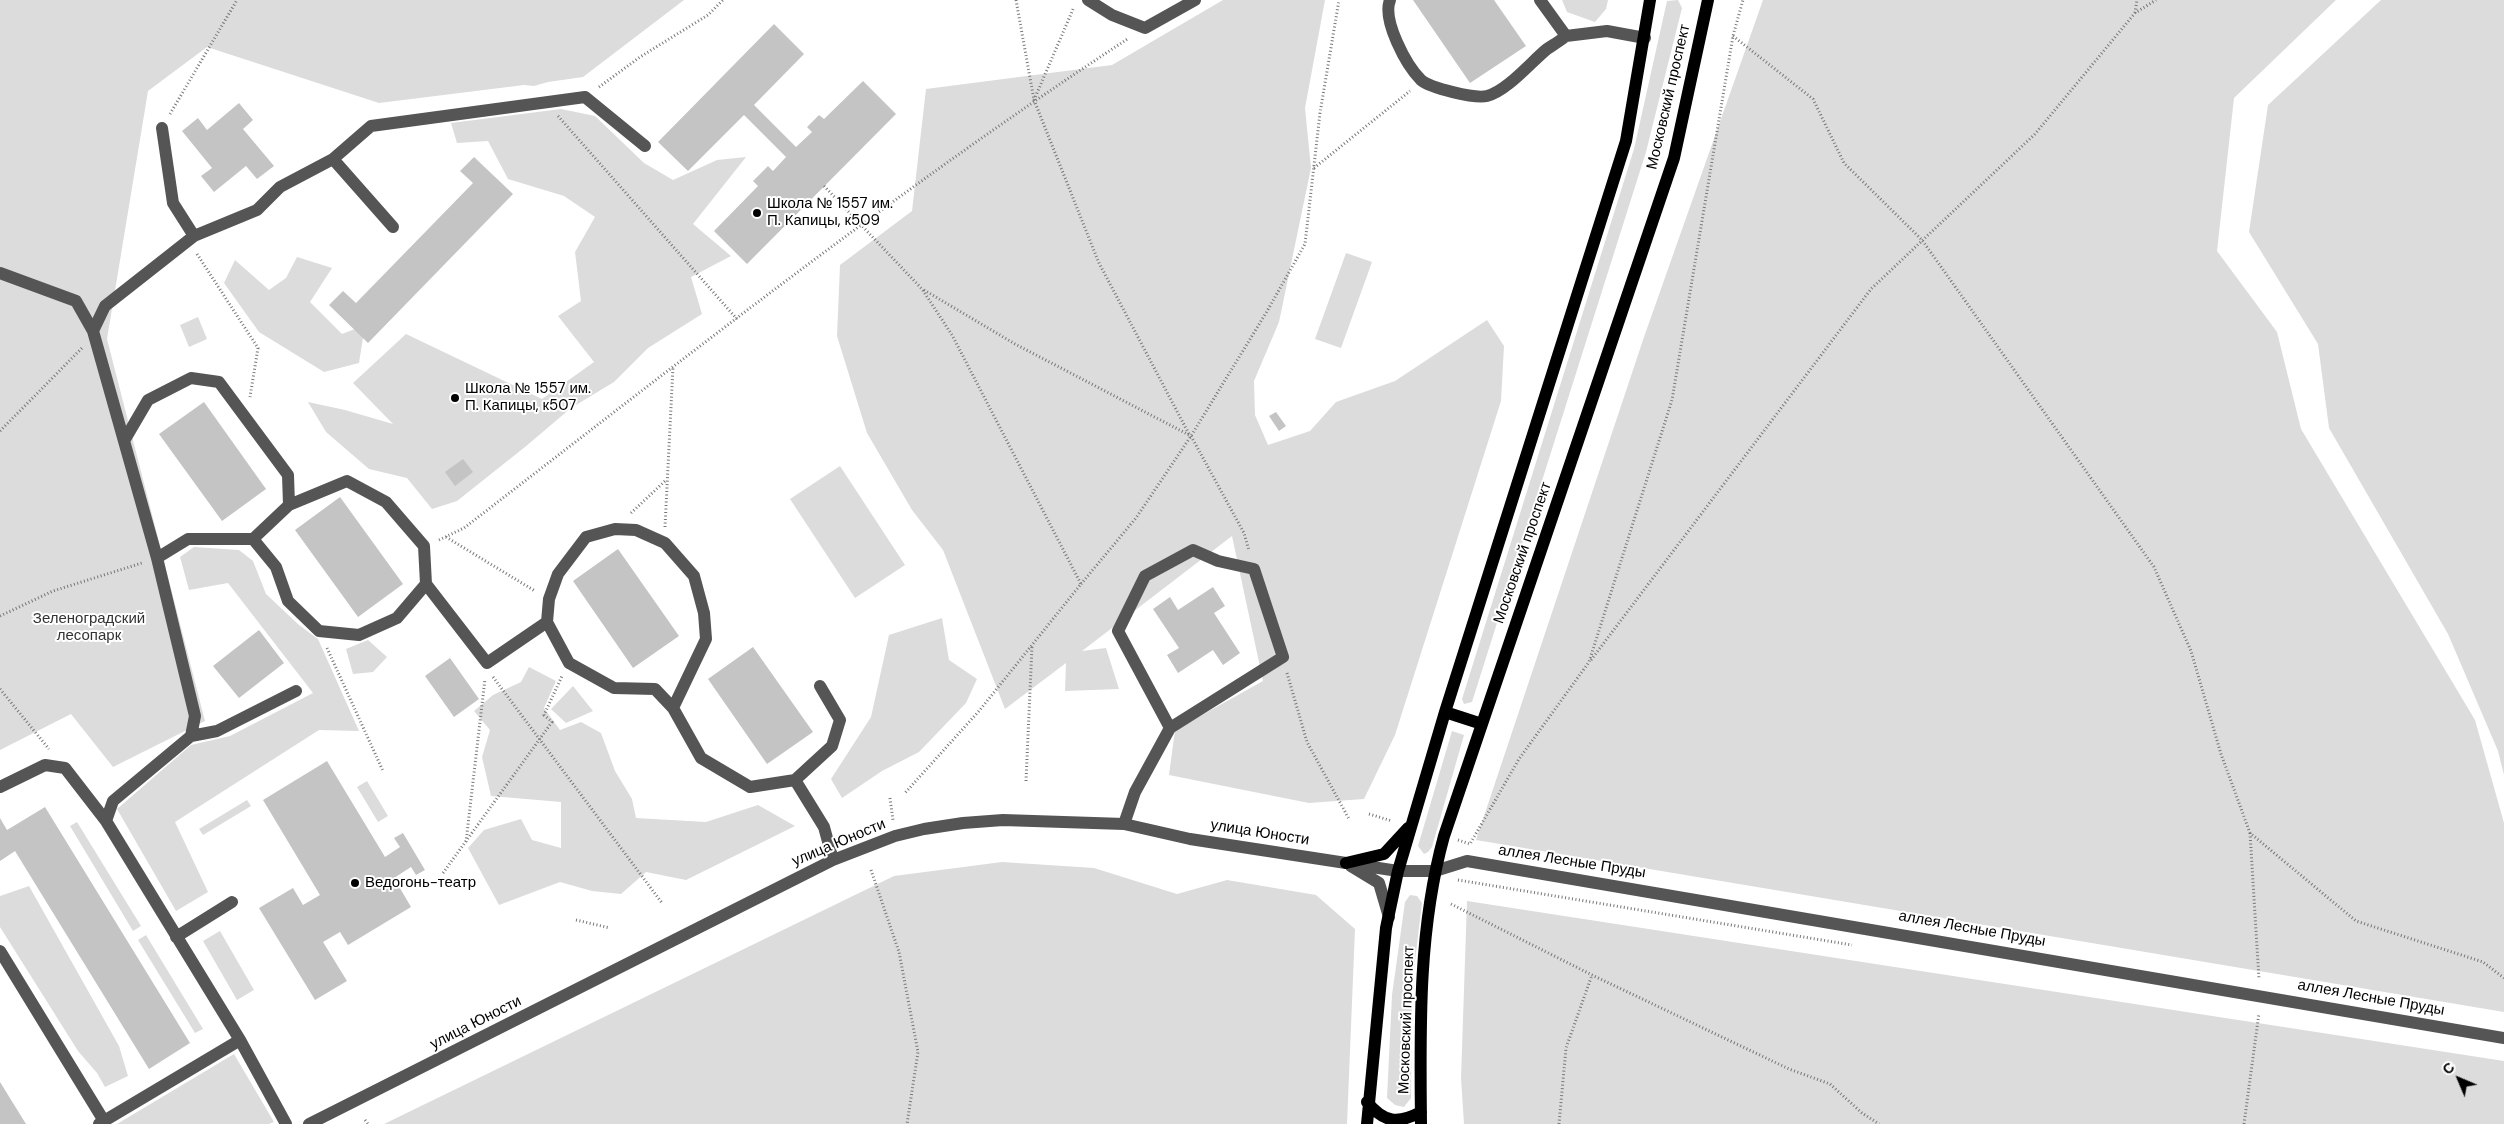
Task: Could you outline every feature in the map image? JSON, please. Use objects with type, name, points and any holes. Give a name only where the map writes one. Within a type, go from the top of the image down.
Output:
[{"type":"main road","name":"Московский проспект","points":[[1367,1124],[1367,1102],[1389,917],[1398,871],[1445,712],[1626,142],[1650,0]]},
{"type":"main road","name":"Московский проспект","points":[[1421,1118],[1421,992],[1430,896],[1435,871],[1482,724],[1674,158],[1708,0]]},
{"type":"main road","points":[[1445,712],[1482,724]]},
{"type":"main road","points":[[1346,863],[1384,854],[1410,826]]},
{"type":"main road","points":[[1367,1102],[1376,1113],[1392,1121],[1421,1118]]},
{"type":"street","points":[[1088,0],[1112,14],[1145,28],[1195,0]]},
{"type":"street","points":[[1390,0],[1393,32],[1406,61],[1422,81],[1438,88],[1487,97],[1510,83],[1547,49],[1566,36],[1607,30],[1645,38]]},
{"type":"street","points":[[1540,0],[1566,36]]},
{"type":"street","points":[[93,334],[105,306],[191,239],[257,210],[280,187],[333,159],[371,126],[585,97],[645,146]]},
{"type":"street","points":[[162,128],[173,203],[191,239]]},
{"type":"street","points":[[333,159],[393,227]]},
{"type":"street","points":[[0,272],[76,301],[93,334],[157,558],[195,716],[191,736]]},
{"type":"street","points":[[124,441],[148,400],[191,378],[219,382],[288,475],[289,505]]},
{"type":"street","points":[[157,558],[188,539],[253,539],[289,505],[347,481],[386,502],[424,546],[426,584],[487,666],[547,622]]},
{"type":"street","points":[[673,708],[706,638],[704,613],[694,576],[665,543],[636,530],[615,529],[586,537],[558,574],[549,600],[547,622],[569,663],[614,688],[655,688],[673,708],[701,758],[750,787],[795,780],[832,746],[840,720],[820,686]]},
{"type":"street","points":[[253,539],[276,567],[288,601],[319,632],[359,635],[397,618],[426,584]]},
{"type":"street","points":[[1124,824],[1135,792],[1170,728],[1283,657],[1254,568],[1218,561],[1193,550],[1146,576],[1118,631],[1170,728]]},
{"type":"street","points":[[106,821],[113,801],[191,736],[217,731],[296,690]]},
{"type":"street","points":[[0,787],[45,765],[65,768],[106,821],[240,1040],[286,1124]]},
{"type":"street","points":[[795,780],[824,827],[833,860]]},
{"type":"street","name":"улица Юности","points":[[309,1124],[833,860],[895,836],[962,823],[1003,820],[1124,824],[1190,839],[1398,871],[1435,871]]},
{"type":"street","name":"аллея Лесные Пруды","points":[[1435,871],[1467,861],[2504,1038]]},
{"type":"street","points":[[1346,863],[1379,883],[1389,917]]},
{"type":"street","points":[[176,937],[232,902]]},
{"type":"street","points":[[0,951],[102,1123],[240,1040]]},
{"type":"path","points":[[162,128],[237,0]]},
{"type":"path","points":[[585,97],[640,57],[708,15],[723,0]]},
{"type":"path","points":[[1016,0],[1034,100],[1099,263],[1244,533],[1254,568]]},
{"type":"path","points":[[1034,100],[1077,0]]},
{"type":"path","points":[[906,793],[979,711],[1136,518],[1191,436],[1266,313],[1305,244],[1320,113],[1339,0]]},
{"type":"path","points":[[1589,662],[1672,400],[1733,36],[1743,0]]},
{"type":"path","points":[[2135,13],[2137,0]]},
{"type":"path","points":[[1470,844],[1519,759],[1589,662],[1871,289],[2035,134],[2135,13],[2156,0]]},
{"type":"path","points":[[424,546],[464,528],[861,224],[1034,100],[1145,28]]},
{"type":"path","points":[[1733,36],[1813,99],[1844,163],[1922,240],[2154,567],[2191,651],[2221,754],[2250,834],[2356,921],[2483,962],[2504,978]]},
{"type":"path","points":[[1314,168],[1422,81]]},
{"type":"path","points":[[546,102],[736,319]]},
{"type":"path","points":[[824,186],[922,289],[952,335],[1081,584]]},
{"type":"path","points":[[191,239],[258,348],[247,418]]},
{"type":"path","points":[[922,289],[1015,344],[1191,436]]},
{"type":"path","points":[[0,432],[93,334]]},
{"type":"path","points":[[665,543],[666,480],[673,367]]},
{"type":"path","points":[[615,529],[666,480]]},
{"type":"path","points":[[445,537],[549,600]]},
{"type":"path","points":[[0,616],[53,591],[157,558]]},
{"type":"path","points":[[319,632],[383,771]]},
{"type":"path","points":[[1026,781],[1032,645]]},
{"type":"path","points":[[1283,657],[1307,742],[1349,819]]},
{"type":"path","points":[[443,873],[552,722],[544,715],[569,663]]},
{"type":"path","points":[[487,666],[539,739],[662,903]]},
{"type":"path","points":[[465,842],[487,666]]},
{"type":"path","points":[[0,689],[65,768]]},
{"type":"path","points":[[870,870],[899,952],[918,1052],[907,1124]]},
{"type":"path","points":[[1451,904],[1592,975],[1789,1069],[1830,1084],[1862,1114],[1879,1124]]},
{"type":"path","points":[[576,920],[610,928]]},
{"type":"path","points":[[1559,1124],[1566,1048],[1592,975]]},
{"type":"path","points":[[365,1120],[368,1124]]},
{"type":"green space","name":"Зеленоградский лесопарк","points":[[0,0],[684,0],[583,77],[534,86],[524,85],[379,103],[207,47],[148,91],[107,339],[205,721],[113,767],[71,714],[0,750]]},
{"type":"green space","points":[[1223,0],[1325,0],[1305,108],[1311,168],[1279,322],[1254,381],[1255,415],[1268,445],[1310,431],[1336,402],[1395,381],[1487,320],[1504,346],[1501,401],[1395,735],[1364,799],[1309,803],[1169,775],[1175,730],[1263,681],[1232,536],[1082,651],[1106,648],[1119,689],[1065,691],[1066,663],[1005,709],[943,550],[912,510],[867,433],[837,336],[840,265],[912,211],[926,89],[1112,65]]},
{"type":"green space","points":[[1562,0],[1608,0],[1606,9],[1595,22],[1567,12]]},
{"type":"green space","points":[[1678,0],[1682,8],[1646,152],[1472,702],[1464,704],[1462,699],[1634,149],[1667,1]]},
{"type":"green space","points":[[1763,0],[2336,0],[2234,98],[2217,251],[2277,332],[2301,429],[2475,720],[2504,823],[2504,1012],[1476,840],[1644,337]]},
{"type":"green space","points":[[2381,0],[2504,0],[2504,775],[2498,751],[2448,634],[2329,428],[2318,344],[2249,232],[2268,105]]},
{"type":"green space","points":[[561,109],[595,116],[644,163],[673,180],[717,160],[746,157],[693,224],[731,256],[691,277],[702,314],[648,348],[614,382],[571,408],[457,501],[432,509],[407,478],[369,469],[326,432],[308,402],[345,410],[393,424],[353,383],[406,334],[542,399],[594,362],[558,316],[581,301],[575,252],[595,217],[564,196],[508,179],[488,141],[457,143],[451,123]]},
{"type":"green space","points":[[1346,253],[1372,262],[1341,348],[1315,339]]},
{"type":"green space","points":[[297,257],[332,268],[310,302],[342,334],[365,325],[359,363],[324,372],[259,332],[224,283],[235,260],[269,290],[286,278]]},
{"type":"green space","points":[[198,317],[207,339],[189,347],[180,325]]},
{"type":"green space","points":[[840,466],[905,565],[855,598],[790,499]]},
{"type":"green space","points":[[194,547],[239,550],[253,561],[266,594],[299,625],[318,639],[359,731],[319,730],[175,822],[208,892],[176,911],[117,809],[191,745],[230,736],[313,693],[228,583],[189,590],[180,557]]},
{"type":"green space","points":[[942,618],[949,660],[977,679],[966,703],[919,752],[882,771],[842,798],[831,779],[871,717],[889,635]]},
{"type":"green space","points":[[368,640],[387,657],[373,672],[353,674],[346,649]]},
{"type":"green space","points":[[529,667],[556,681],[544,708],[560,730],[581,722],[601,733],[615,771],[632,799],[636,818],[706,822],[758,805],[795,826],[686,880],[646,872],[621,894],[592,891],[560,882],[499,905],[468,848],[484,830],[521,819],[532,840],[561,848],[561,802],[491,796],[482,757],[490,730],[474,711],[493,695],[521,682]]},
{"type":"green space","points":[[573,686],[593,711],[566,723],[551,709]]},
{"type":"green space","points":[[1452,731],[1464,735],[1432,847],[1424,854],[1418,846]]},
{"type":"green space","points":[[367,781],[388,816],[378,822],[357,787]]},
{"type":"green space","points":[[247,800],[251,806],[203,835],[199,829]]},
{"type":"green space","points":[[77,822],[141,926],[133,931],[70,826]]},
{"type":"green space","points":[[1002,862],[1094,868],[1177,894],[1227,880],[1316,895],[1355,929],[1347,1124],[384,1124],[894,876]]},
{"type":"green space","points":[[29,886],[119,1046],[128,1076],[105,1087],[97,1073],[78,1051],[0,927],[0,896]]},
{"type":"green space","points":[[1410,895],[1417,896],[1422,903],[1412,985],[1411,1098],[1404,1107],[1395,1105],[1387,1098],[1392,995],[1405,902]]},
{"type":"green space","points":[[1467,901],[2504,1061],[2504,1124],[1464,1124],[1461,1078]]},
{"type":"green space","points":[[220,931],[254,990],[237,1000],[203,941]]},
{"type":"green space","points":[[146,935],[203,1029],[195,1033],[138,940]]},
{"type":"green space","points":[[234,1054],[274,1122],[269,1124],[117,1124]]},
{"type":"building","points":[[1413,0],[1494,0],[1526,46],[1470,83]]},
{"type":"building","points":[[774,24],[804,54],[754,105],[796,147],[812,132],[807,127],[819,115],[824,119],[863,81],[896,114],[747,264],[714,231],[758,186],[753,181],[768,166],[773,171],[786,157],[744,115],[688,171],[658,142]]},
{"type":"building","points":[[239,103],[253,120],[243,129],[274,166],[257,179],[246,166],[214,192],[201,176],[212,168],[182,131],[198,118],[207,130]]},
{"type":"building","points":[[474,157],[513,194],[368,343],[329,305],[343,291],[356,303],[473,183],[460,171]]},
{"type":"building","points":[[204,402],[266,489],[222,521],[159,434]]},
{"type":"building","points":[[1276,412],[1286,426],[1279,431],[1269,416]]},
{"type":"building","points":[[463,459],[473,472],[455,486],[445,472]]},
{"type":"building","points":[[340,497],[403,584],[358,617],[295,530]]},
{"type":"building","points":[[618,549],[679,636],[633,668],[573,581]]},
{"type":"building","points":[[1213,587],[1225,606],[1214,613],[1240,653],[1223,665],[1213,650],[1178,673],[1167,655],[1179,648],[1153,609],[1170,597],[1178,610]]},
{"type":"building","points":[[259,630],[284,663],[239,698],[213,666]]},
{"type":"building","points":[[753,647],[813,732],[767,764],[708,679]]},
{"type":"building","points":[[450,658],[479,699],[454,717],[425,676]]},
{"type":"building","name":"Ведогонь-театр","points":[[327,761],[385,857],[400,847],[394,838],[403,833],[425,870],[416,875],[411,867],[394,878],[411,907],[348,945],[340,932],[323,942],[347,981],[315,1000],[259,908],[293,888],[303,905],[320,895],[263,800]]},
{"type":"building","points":[[45,807],[190,1043],[149,1069],[15,851],[0,861],[0,818],[7,830]]},
{"type":"building","points":[[0,1082],[26,1124],[0,1124]]},
{"type":"place","name":"Школа № 1557 им. П. Капицы, к509","points":[[757,213]]},
{"type":"place","name":"Школа № 1557 им. П. Капицы, к507","points":[[455,398]]},
{"type":"place","name":"Ведогонь-театр","points":[[355,883]]}]
